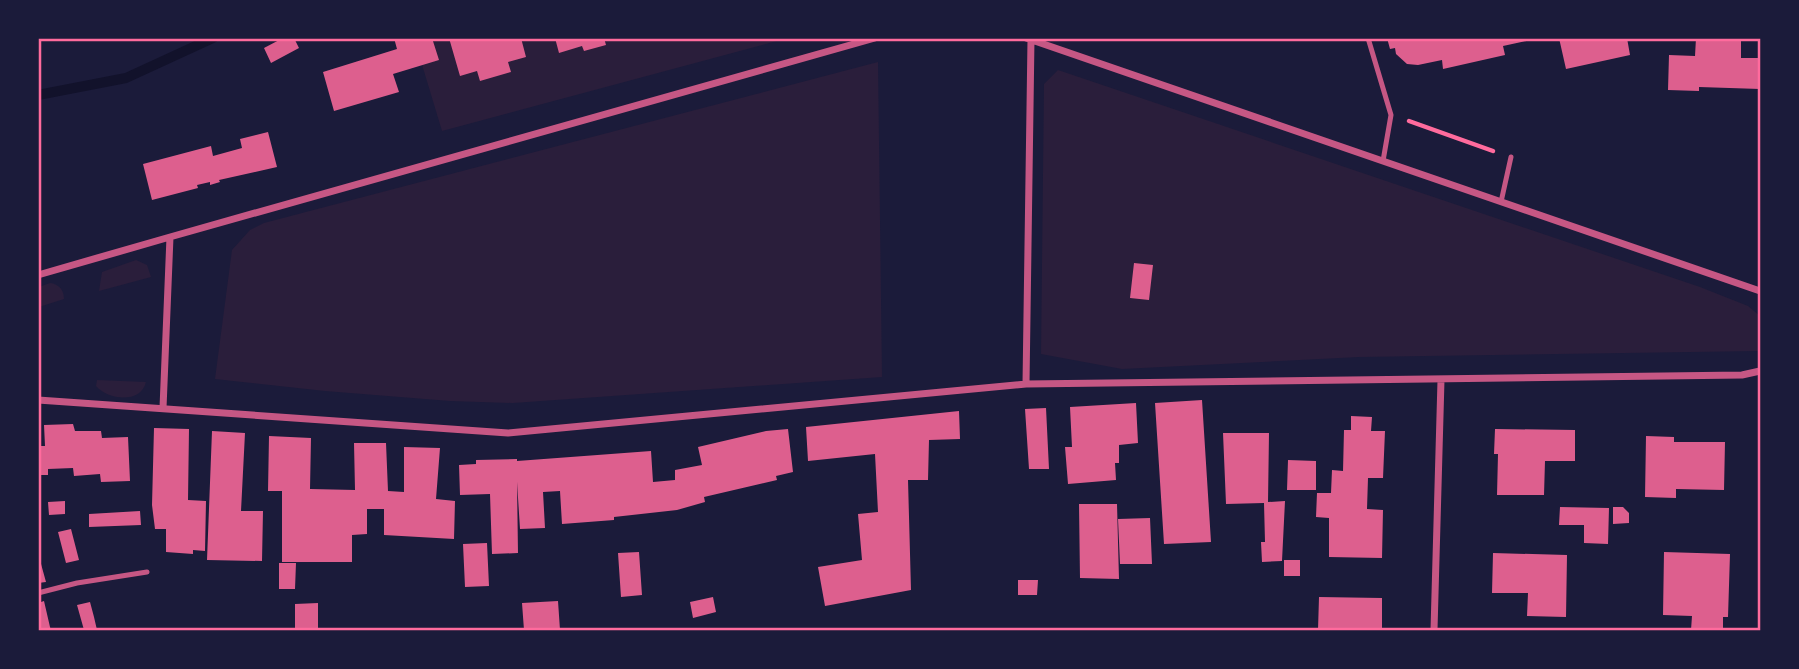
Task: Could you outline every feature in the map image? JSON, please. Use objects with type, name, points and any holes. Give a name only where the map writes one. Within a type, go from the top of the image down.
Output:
[{"type":"street","points":[[38,275],[875,38]]},
{"type":"street","points":[[1026,38],[1760,291]]},
{"type":"street","points":[[1026,384],[1032,39]]},
{"type":"street","points":[[163,408],[170,237]]},
{"type":"street","points":[[38,400],[508,433],[1026,384],[1742,375],[1760,371]]},
{"type":"street","points":[[1434,631],[1441,380]]},
{"type":"lane","points":[[1368,38],[1391,115],[1383,161]]},
{"type":"lane","points":[[1501,202],[1511,157]]},
{"type":"lane","points":[[38,593],[77,583],[147,572]]},
{"type":"path","points":[[1391,115],[1511,157]]},
{"type":"shaded area","points":[[414,38],[784,39],[442,131]]},
{"type":"shaded area","points":[[878,62],[882,377],[513,403],[325,391],[215,379],[232,250],[250,230],[264,223]]},
{"type":"shaded area","points":[[1058,70],[1700,287],[1748,306],[1760,316],[1760,348],[1758,351],[1359,357],[1122,369],[1041,354],[1044,84]]},
{"type":"shaded area","points":[[136,260],[147,265],[151,277],[99,291],[102,272]]},
{"type":"shaded area","points":[[50,283],[60,288],[64,299],[39,307],[39,287]]},
{"type":"shaded area","points":[[97,380],[146,382],[138,394],[124,398],[101,391],[96,386]]},
{"type":"building","points":[[283,38],[294,38],[299,48],[271,63],[264,48]]},
{"type":"building","points":[[394,38],[432,38],[439,60],[393,74],[399,92],[334,111],[323,72],[397,49]]},
{"type":"building","points":[[449,38],[521,38],[526,57],[508,62],[511,72],[480,81],[477,71],[460,76]]},
{"type":"building","points":[[555,38],[604,38],[606,45],[584,51],[582,46],[559,53]]},
{"type":"building","points":[[1387,38],[1531,40],[1503,46],[1505,55],[1443,69],[1442,60],[1418,65],[1407,64],[1396,54],[1395,48],[1390,49]]},
{"type":"building","points":[[1559,38],[1627,38],[1630,55],[1566,69]]},
{"type":"building","points":[[1696,38],[1741,38],[1741,58],[1760,58],[1760,89],[1699,87],[1699,91],[1668,90],[1669,55],[1695,56]]},
{"type":"building","points":[[268,132],[277,167],[219,180],[220,182],[210,185],[210,182],[197,185],[198,188],[152,200],[143,164],[211,146],[213,156],[242,148],[240,139]]},
{"type":"building","points":[[1134,263],[1153,265],[1149,300],[1130,298]]},
{"type":"building","points":[[1202,400],[1211,542],[1164,544],[1155,403]]},
{"type":"building","points":[[1136,403],[1138,443],[1119,445],[1119,463],[1115,463],[1116,480],[1068,484],[1065,447],[1072,447],[1070,407]]},
{"type":"building","points":[[1046,408],[1049,469],[1029,469],[1025,409]]},
{"type":"building","points":[[959,411],[960,439],[929,440],[928,480],[908,480],[911,590],[825,606],[818,567],[862,560],[858,514],[878,512],[875,454],[808,461],[806,427]]},
{"type":"building","points":[[1351,416],[1372,417],[1371,431],[1385,431],[1383,478],[1368,478],[1367,509],[1383,510],[1382,558],[1329,557],[1329,518],[1316,517],[1317,493],[1331,493],[1332,470],[1343,471],[1344,430],[1351,430]]},
{"type":"building","points":[[73,424],[75,431],[101,431],[102,438],[128,437],[130,481],[101,482],[100,474],[74,476],[73,468],[48,469],[48,475],[38,475],[38,446],[45,446],[44,425]]},
{"type":"building","points":[[154,428],[189,429],[188,500],[206,501],[205,551],[193,550],[193,554],[166,552],[166,529],[155,529],[152,505]]},
{"type":"building","points":[[788,429],[793,472],[776,476],[777,480],[704,497],[705,502],[677,510],[614,517],[614,520],[562,524],[560,491],[543,492],[545,528],[520,529],[517,482],[518,553],[492,554],[490,494],[460,495],[459,465],[476,464],[476,460],[517,461],[651,451],[653,482],[675,480],[675,470],[702,465],[698,447],[766,431]]},
{"type":"building","points":[[1495,429],[1575,430],[1575,461],[1545,461],[1544,495],[1497,495],[1498,454],[1494,454]]},
{"type":"building","points":[[212,431],[245,433],[241,511],[263,511],[262,561],[207,560]]},
{"type":"building","points":[[1223,433],[1269,433],[1268,502],[1285,501],[1282,561],[1262,562],[1261,542],[1265,542],[1264,503],[1226,504]]},
{"type":"building","points":[[269,436],[311,438],[310,489],[355,490],[354,443],[386,443],[388,491],[404,492],[404,447],[440,448],[436,499],[455,501],[454,539],[384,535],[384,509],[367,509],[367,534],[352,535],[352,562],[282,562],[282,491],[268,491]]},
{"type":"building","points":[[1646,436],[1674,437],[1674,442],[1725,442],[1724,490],[1676,489],[1676,498],[1645,497]]},
{"type":"building","points":[[1288,460],[1316,461],[1316,490],[1287,490]]},
{"type":"building","points":[[65,501],[65,514],[49,515],[48,502]]},
{"type":"building","points":[[1079,504],[1117,504],[1119,579],[1080,578]]},
{"type":"building","points":[[1560,507],[1609,508],[1608,544],[1584,543],[1584,525],[1559,525]]},
{"type":"building","points":[[1613,507],[1623,507],[1629,513],[1629,523],[1613,524]]},
{"type":"building","points":[[140,511],[141,525],[89,527],[89,514]]},
{"type":"building","points":[[1150,518],[1152,564],[1120,564],[1118,519]]},
{"type":"building","points":[[71,529],[79,560],[66,563],[58,532]]},
{"type":"building","points":[[487,543],[489,586],[465,587],[463,544]]},
{"type":"building","points":[[639,552],[642,595],[621,597],[618,553]]},
{"type":"building","points":[[1664,552],[1730,554],[1728,617],[1723,617],[1723,630],[1691,630],[1692,616],[1663,615]]},
{"type":"building","points":[[38,553],[46,582],[38,583]]},
{"type":"building","points":[[1493,553],[1567,555],[1566,617],[1527,616],[1528,593],[1492,593]]},
{"type":"building","points":[[1284,560],[1300,560],[1300,576],[1284,576]]},
{"type":"building","points":[[279,563],[296,563],[295,589],[279,589]]},
{"type":"building","points":[[1018,580],[1038,580],[1037,595],[1018,595]]},
{"type":"building","points":[[713,597],[716,612],[693,618],[690,602]]},
{"type":"building","points":[[1319,597],[1382,598],[1382,630],[1318,630]]},
{"type":"building","points":[[44,601],[51,630],[38,630],[38,603]]},
{"type":"building","points":[[558,601],[560,630],[524,630],[522,603]]},
{"type":"building","points":[[90,602],[97,630],[84,630],[77,605]]},
{"type":"building","points":[[318,603],[318,630],[295,630],[295,604]]},
{"type":"waterway","points":[[38,95],[126,78],[213,38]]}]
